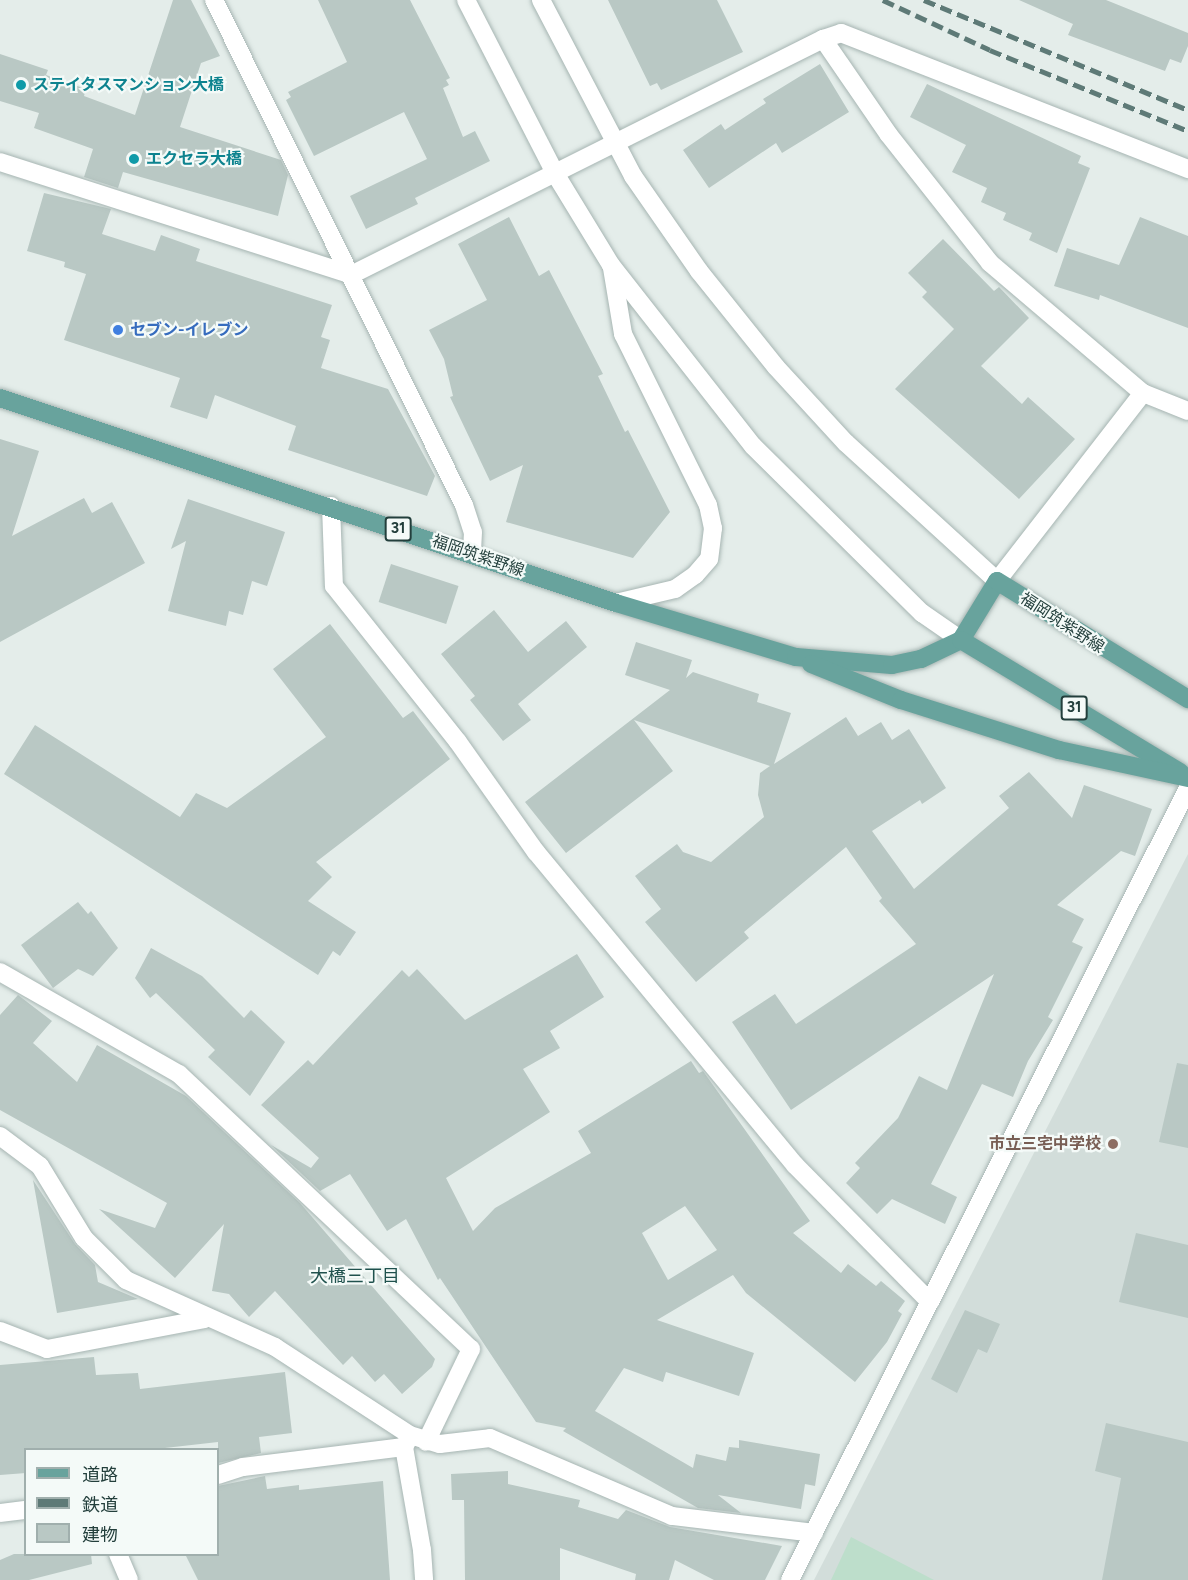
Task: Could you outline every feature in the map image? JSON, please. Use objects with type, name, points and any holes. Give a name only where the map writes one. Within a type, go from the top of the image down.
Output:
[{"type":"main road","name":"福岡筑紫野線","points":[[0,398],[331,506],[616,603],[796,657],[892,665],[921,659],[961,640]]},
{"type":"main road","points":[[961,640],[997,581]]},
{"type":"main road","name":"福岡筑紫野線","points":[[997,581],[1188,699]]},
{"type":"main road","name":"31","points":[[961,640],[1188,777]]},
{"type":"main road","points":[[796,657],[901,700],[1059,750],[1188,777]]},
{"type":"street","points":[[214,0],[464,505],[473,532],[472,554]]},
{"type":"street","points":[[466,0],[556,176],[611,265],[753,446],[922,613],[961,640]]},
{"type":"street","points":[[541,0],[633,176],[699,271],[776,367],[846,443],[997,581],[1143,393]]},
{"type":"street","points":[[0,162],[351,275],[556,176],[823,39],[841,33],[1188,168]]},
{"type":"street","points":[[823,39],[889,135],[990,263],[1143,393],[1188,411]]},
{"type":"street","points":[[611,265],[623,334],[708,505],[713,528],[709,559],[695,575],[675,590],[616,603]]},
{"type":"street","points":[[331,506],[334,586],[458,742],[536,852],[795,1165],[930,1302]]},
{"type":"street","points":[[790,1580],[1188,788]]},
{"type":"street","points":[[0,972],[179,1074],[471,1349],[414,1441],[424,1580]]},
{"type":"street","points":[[0,1136],[40,1166],[84,1238],[126,1280],[205,1319],[275,1347],[414,1441]]},
{"type":"street","points":[[0,1331],[47,1349],[205,1319]]},
{"type":"street","points":[[219,1476],[243,1467],[414,1441],[440,1444],[490,1438],[672,1516],[814,1533]]},
{"type":"street","points":[[0,1513],[24,1510]]},
{"type":"street","points":[[119,1556],[129,1580]]},
{"type":"shaded area","name":"市立三宅中学校","points":[[1188,854],[1188,1580],[814,1580],[889,1434]]},
{"type":"green space","points":[[851,1537],[934,1580],[831,1580]]},
{"type":"building","points":[[173,0],[191,0],[220,56],[201,63],[180,127],[281,160],[288,175],[278,216],[123,172],[118,188],[84,177],[93,149],[34,128],[39,113],[0,101],[0,54],[48,70],[46,75],[86,89],[84,96],[135,115]]},
{"type":"building","points":[[318,0],[410,0],[450,78],[446,80],[449,85],[443,88],[463,137],[475,131],[490,161],[415,198],[418,204],[366,229],[350,196],[427,159],[404,112],[314,156],[286,100],[291,97],[288,92],[347,62]]},
{"type":"building","points":[[608,0],[717,0],[743,52],[661,90],[657,83],[650,86]]},
{"type":"building","points":[[1019,0],[1106,0],[1188,33],[1188,46],[1181,63],[1170,59],[1165,71],[1068,35],[1073,24]]},
{"type":"building","points":[[820,64],[849,112],[782,153],[776,143],[709,188],[683,150],[721,124],[725,130],[766,103],[763,99]]},
{"type":"building","points":[[927,84],[1081,156],[1078,163],[1090,168],[1057,253],[1029,240],[1032,233],[1003,220],[1006,213],[981,202],[987,188],[952,172],[966,145],[910,117]]},
{"type":"building","points":[[44,193],[111,209],[102,234],[155,251],[161,235],[200,249],[196,261],[332,305],[321,337],[330,340],[321,368],[388,389],[435,476],[427,496],[288,450],[296,426],[215,395],[207,419],[170,407],[180,378],[64,340],[86,274],[64,267],[65,262],[27,251]]},
{"type":"building","points":[[509,217],[539,276],[549,270],[603,374],[598,376],[625,432],[628,430],[670,512],[633,558],[506,522],[523,465],[490,481],[450,397],[453,396],[444,359],[429,330],[487,300],[458,244]]},
{"type":"building","points":[[1140,217],[1188,236],[1188,328],[1100,295],[1099,300],[1054,286],[1067,248],[1119,265]]},
{"type":"building","points":[[943,239],[994,291],[999,287],[1029,318],[981,366],[1022,404],[1028,397],[1075,439],[1019,499],[895,389],[954,329],[922,297],[927,292],[908,273]]},
{"type":"building","points":[[0,439],[39,451],[12,536],[84,498],[92,513],[112,502],[145,563],[0,642]]},
{"type":"building","points":[[188,499],[285,532],[267,586],[252,581],[243,615],[229,611],[226,626],[168,611],[186,541],[171,549]]},
{"type":"building","points":[[391,564],[459,586],[446,624],[379,602]]},
{"type":"building","points":[[494,610],[528,652],[566,621],[587,647],[518,704],[531,720],[503,741],[470,700],[475,696],[441,654]]},
{"type":"building","points":[[330,624],[403,718],[413,711],[450,759],[316,862],[332,877],[308,901],[356,932],[340,956],[333,951],[318,975],[4,774],[35,725],[180,817],[196,793],[227,808],[326,737],[273,669]]},
{"type":"building","points":[[636,642],[692,660],[686,678],[693,672],[759,694],[757,702],[791,713],[774,764],[846,717],[858,736],[881,722],[892,740],[909,729],[946,788],[922,804],[920,800],[872,831],[914,889],[1009,808],[999,796],[1029,772],[1072,818],[1084,785],[1152,809],[1135,856],[1121,851],[1057,905],[1084,919],[1072,942],[1083,947],[1048,1017],[1053,1020],[1028,1061],[1013,1097],[982,1084],[931,1184],[957,1197],[945,1224],[892,1199],[877,1214],[846,1183],[860,1168],[855,1163],[898,1118],[919,1076],[947,1090],[994,974],[791,1110],[732,1022],[775,994],[796,1024],[916,944],[879,901],[882,898],[846,847],[744,932],[749,938],[696,982],[645,922],[661,909],[635,876],[677,844],[683,852],[711,862],[764,817],[758,795],[760,773],[770,766],[634,720],[673,771],[566,853],[525,802],[670,690],[625,675]]},
{"type":"building","points":[[78,902],[88,914],[91,911],[118,948],[93,976],[78,969],[53,988],[21,945]]},
{"type":"building","points":[[151,948],[202,976],[244,1018],[251,1010],[285,1042],[250,1096],[208,1057],[215,1050],[156,993],[150,998],[135,978]]},
{"type":"building","points":[[577,954],[604,997],[550,1031],[560,1048],[523,1069],[550,1112],[446,1178],[473,1231],[495,1208],[591,1153],[578,1131],[691,1061],[699,1073],[703,1071],[810,1221],[793,1233],[841,1273],[848,1264],[876,1286],[881,1281],[905,1301],[898,1311],[902,1314],[887,1342],[855,1382],[746,1293],[733,1275],[657,1320],[754,1353],[739,1396],[666,1372],[663,1382],[624,1368],[595,1411],[693,1468],[696,1454],[726,1461],[729,1447],[739,1448],[739,1440],[820,1454],[815,1486],[805,1484],[801,1509],[718,1495],[741,1513],[698,1508],[563,1431],[566,1428],[536,1422],[440,1278],[438,1280],[406,1219],[387,1231],[350,1174],[320,1191],[271,1145],[311,1168],[319,1158],[261,1105],[308,1060],[313,1065],[402,970],[409,977],[417,969],[465,1020]],"holes":[[[685,1206],[717,1250],[668,1280],[642,1233]]]},
{"type":"building","points":[[18,995],[52,1021],[33,1043],[77,1082],[97,1045],[186,1096],[300,1203],[435,1359],[432,1367],[402,1394],[384,1374],[375,1382],[352,1356],[343,1365],[275,1291],[249,1317],[229,1294],[212,1291],[224,1224],[175,1278],[99,1209],[155,1228],[167,1203],[0,1110],[0,1015]]},
{"type":"building","points":[[1177,1063],[1188,1065],[1188,1148],[1159,1142]]},
{"type":"building","points":[[33,1180],[75,1244],[95,1265],[98,1282],[138,1299],[57,1313]]},
{"type":"building","points":[[1136,1233],[1188,1245],[1188,1318],[1119,1302]]},
{"type":"building","points":[[965,1310],[1000,1324],[987,1353],[978,1349],[957,1393],[931,1379]]},
{"type":"building","points":[[94,1357],[96,1375],[138,1373],[140,1389],[285,1372],[292,1433],[259,1437],[261,1453],[219,1463],[218,1442],[165,1448],[24,1448],[24,1473],[0,1475],[0,1365]]},
{"type":"building","points":[[1106,1423],[1188,1442],[1188,1580],[1102,1580],[1121,1478],[1095,1471]]},
{"type":"building","points":[[508,1471],[508,1484],[580,1500],[578,1507],[618,1519],[626,1510],[670,1527],[782,1546],[765,1580],[714,1580],[675,1560],[669,1580],[635,1580],[636,1574],[560,1548],[560,1580],[465,1580],[464,1500],[452,1500],[451,1474]]},
{"type":"building","points":[[265,1476],[267,1489],[299,1485],[299,1490],[383,1481],[390,1580],[198,1580],[186,1556],[219,1556],[219,1486]]},
{"type":"building","points":[[14,1554],[91,1556],[92,1564],[29,1580],[0,1580],[0,1560]]},
{"type":"railway","points":[[883,0],[990,50],[1188,131]]},
{"type":"railway","points":[[924,0],[1188,110]]},
{"type":"place","name":"ステイタスマンション大橋","points":[[21,85]]},
{"type":"place","name":"エクセラ大橋","points":[[134,159]]},
{"type":"place","name":"セブン-イレブン","points":[[118,330]]},
{"type":"place","name":"市立三宅中学校","points":[[1113,1144]]},
{"type":"district","name":"大橋三丁目","points":[[355,1276]]}]
